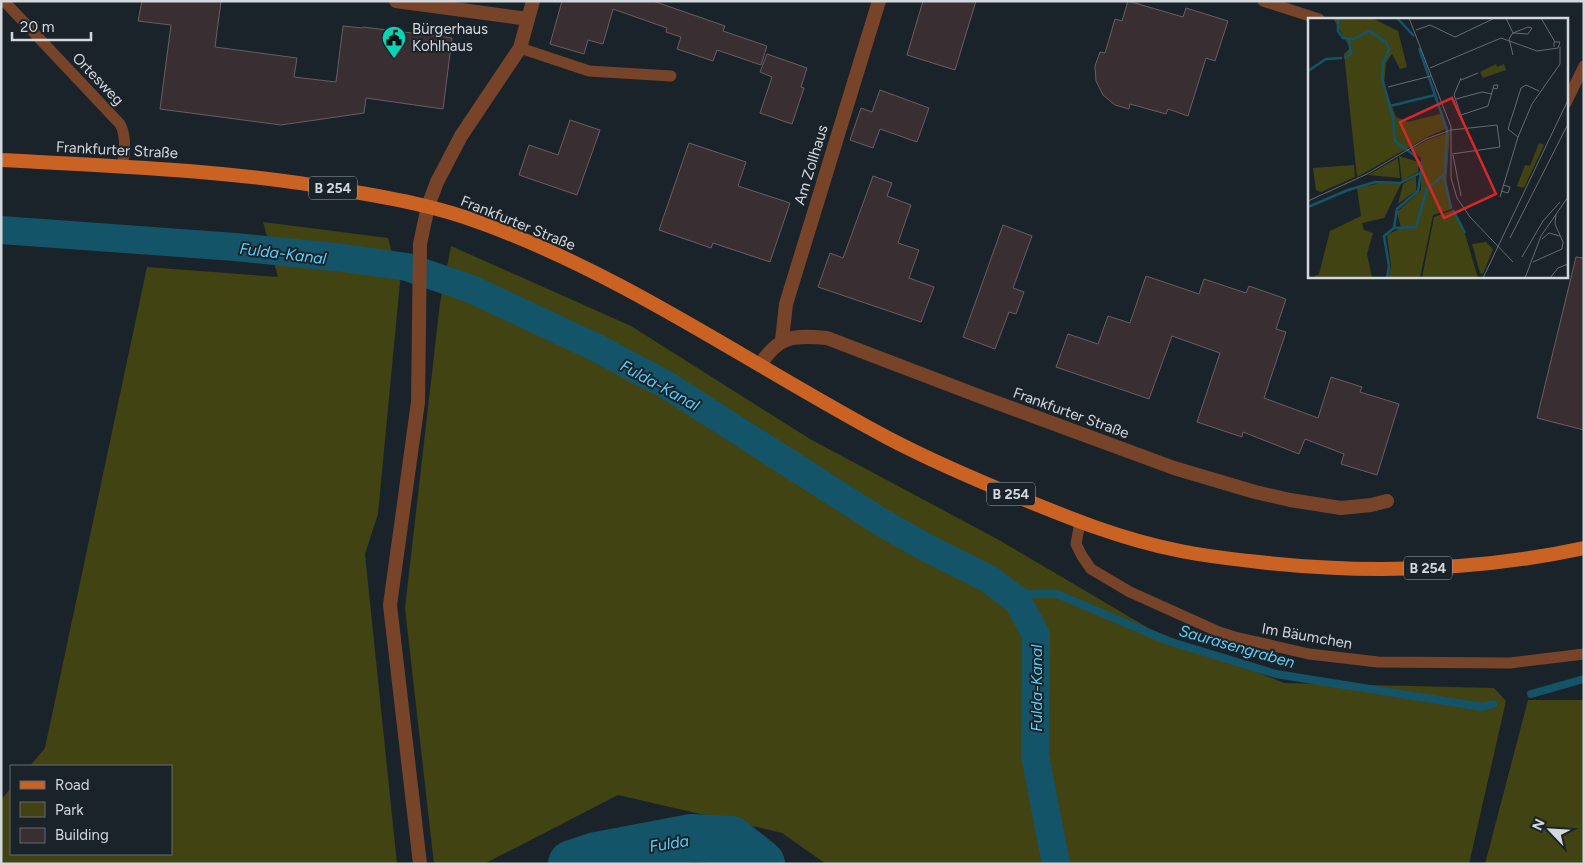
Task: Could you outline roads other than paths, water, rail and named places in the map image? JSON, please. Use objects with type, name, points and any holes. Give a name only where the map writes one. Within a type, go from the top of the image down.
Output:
[{"type":"main road","name":"Frankfurter Straße","points":[[1,160],[123,166],[248,176],[316,185],[428,206],[479,222],[535,244],[607,279],[889,438],[980,481],[1080,522]]},
{"type":"main road","name":"B 254","points":[[1080,522],[1139,541],[1177,550],[1217,557],[1302,566],[1392,569],[1474,566],[1554,555],[1584,548]]},
{"type":"street","points":[[396,1],[528,19]]},
{"type":"street","points":[[420,864],[390,605],[418,402],[420,244],[428,206],[437,182],[461,136],[520,48],[533,1]]},
{"type":"street","name":"Am Zollhaus","points":[[782,340],[786,304],[878,1]]},
{"type":"street","name":"Frankfurter Straße","points":[[782,340],[806,336],[827,338],[1174,468],[1272,497],[1341,508],[1371,505],[1387,501]]},
{"type":"street","points":[[760,365],[769,351],[782,340]]},
{"type":"lane","name":"Ortesweg","points":[[4,1],[120,124],[125,140],[123,166]]},
{"type":"lane","points":[[1263,1],[1316,18]]},
{"type":"lane","points":[[520,48],[589,72],[671,76]]},
{"type":"lane","points":[[1568,99],[1584,66]]},
{"type":"lane","name":"Im Bäumchen","points":[[1080,522],[1076,544],[1091,568],[1130,592],[1220,632],[1236,637],[1309,654],[1378,662],[1510,663],[1584,654]]},
{"type":"waterway","name":"Fulda-Kanal","points":[[1,230],[235,247],[344,258],[407,267],[471,289],[595,347],[665,384],[881,522],[927,548],[989,579],[1018,601],[1036,635],[1035,755],[1056,864]]},
{"type":"waterway","name":"Saurasengraben","points":[[1009,594],[1057,594],[1168,641],[1276,674],[1482,707],[1493,704]]},
{"type":"waterway","name":"Saurasengraben","points":[[1531,694],[1584,679]]},
{"type":"waterway","name":"Fulda","points":[[572,864],[596,856],[691,838],[731,840],[761,864]]},
{"type":"place","name":"Bürgerhaus Kohlhaus","points":[[394,59]]}]
